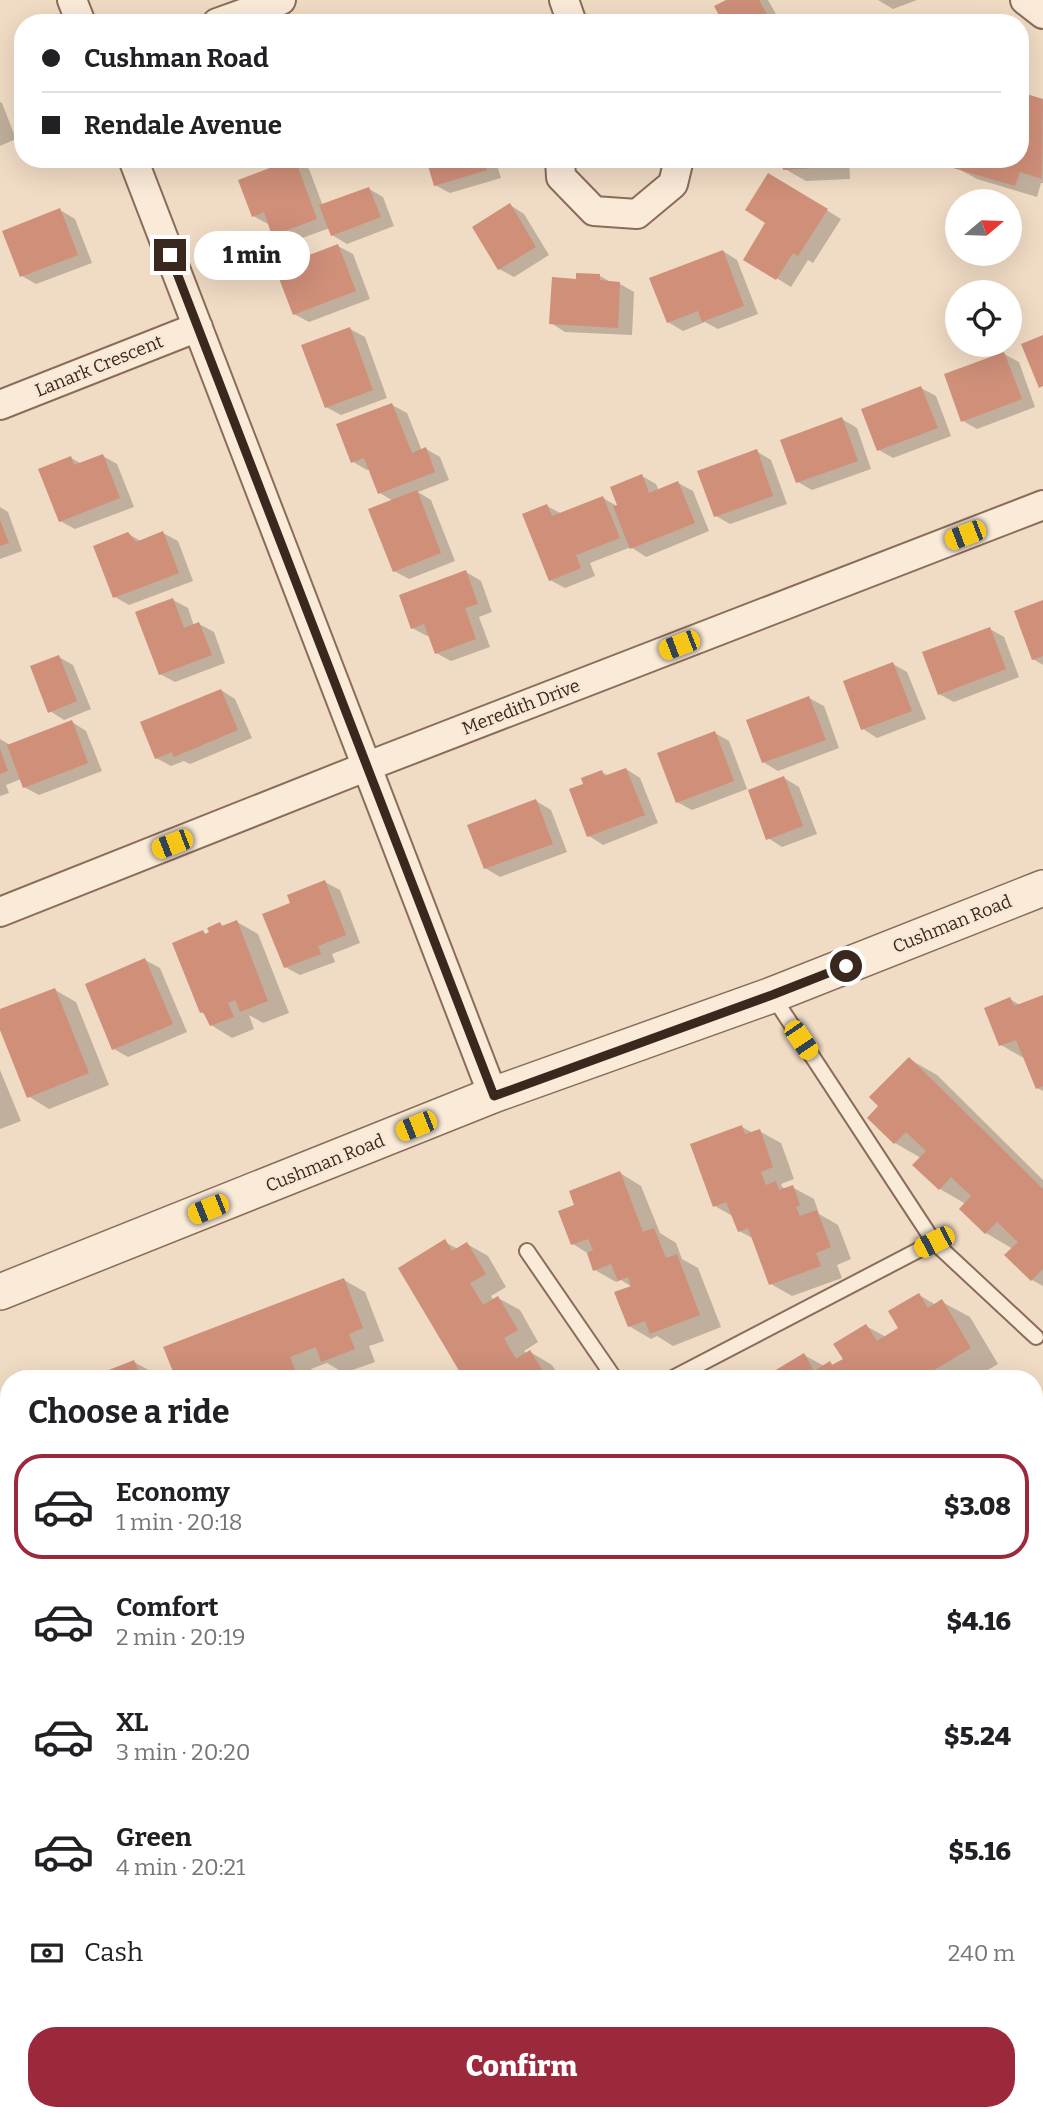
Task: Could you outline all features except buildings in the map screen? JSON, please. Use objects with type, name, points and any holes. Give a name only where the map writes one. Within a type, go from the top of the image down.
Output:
[{"type":"street","points":[[242,14],[281,0]]},
{"type":"street","points":[[1026,0],[1043,14]]},
{"type":"street","points":[[136,168],[494,1096]]},
{"type":"street","points":[[560,168],[561,177],[594,211],[637,214],[673,184],[677,168]]},
{"type":"street","name":"Lanark Crescent","points":[[0,405],[198,327]]},
{"type":"street","name":"Meredith Drive","points":[[0,912],[368,766],[1043,505]]},
{"type":"street","name":"Cushman Road","points":[[0,1292],[494,1096],[772,995],[1043,888]]},
{"type":"lane","points":[[772,995],[934,1242],[1036,1336]]},
{"type":"lane","points":[[688,1370],[934,1242]]},
{"type":"lane","points":[[527,1251],[609,1370]]},
{"type":"route","points":[[170,255],[494,1096],[846,966]]}]
